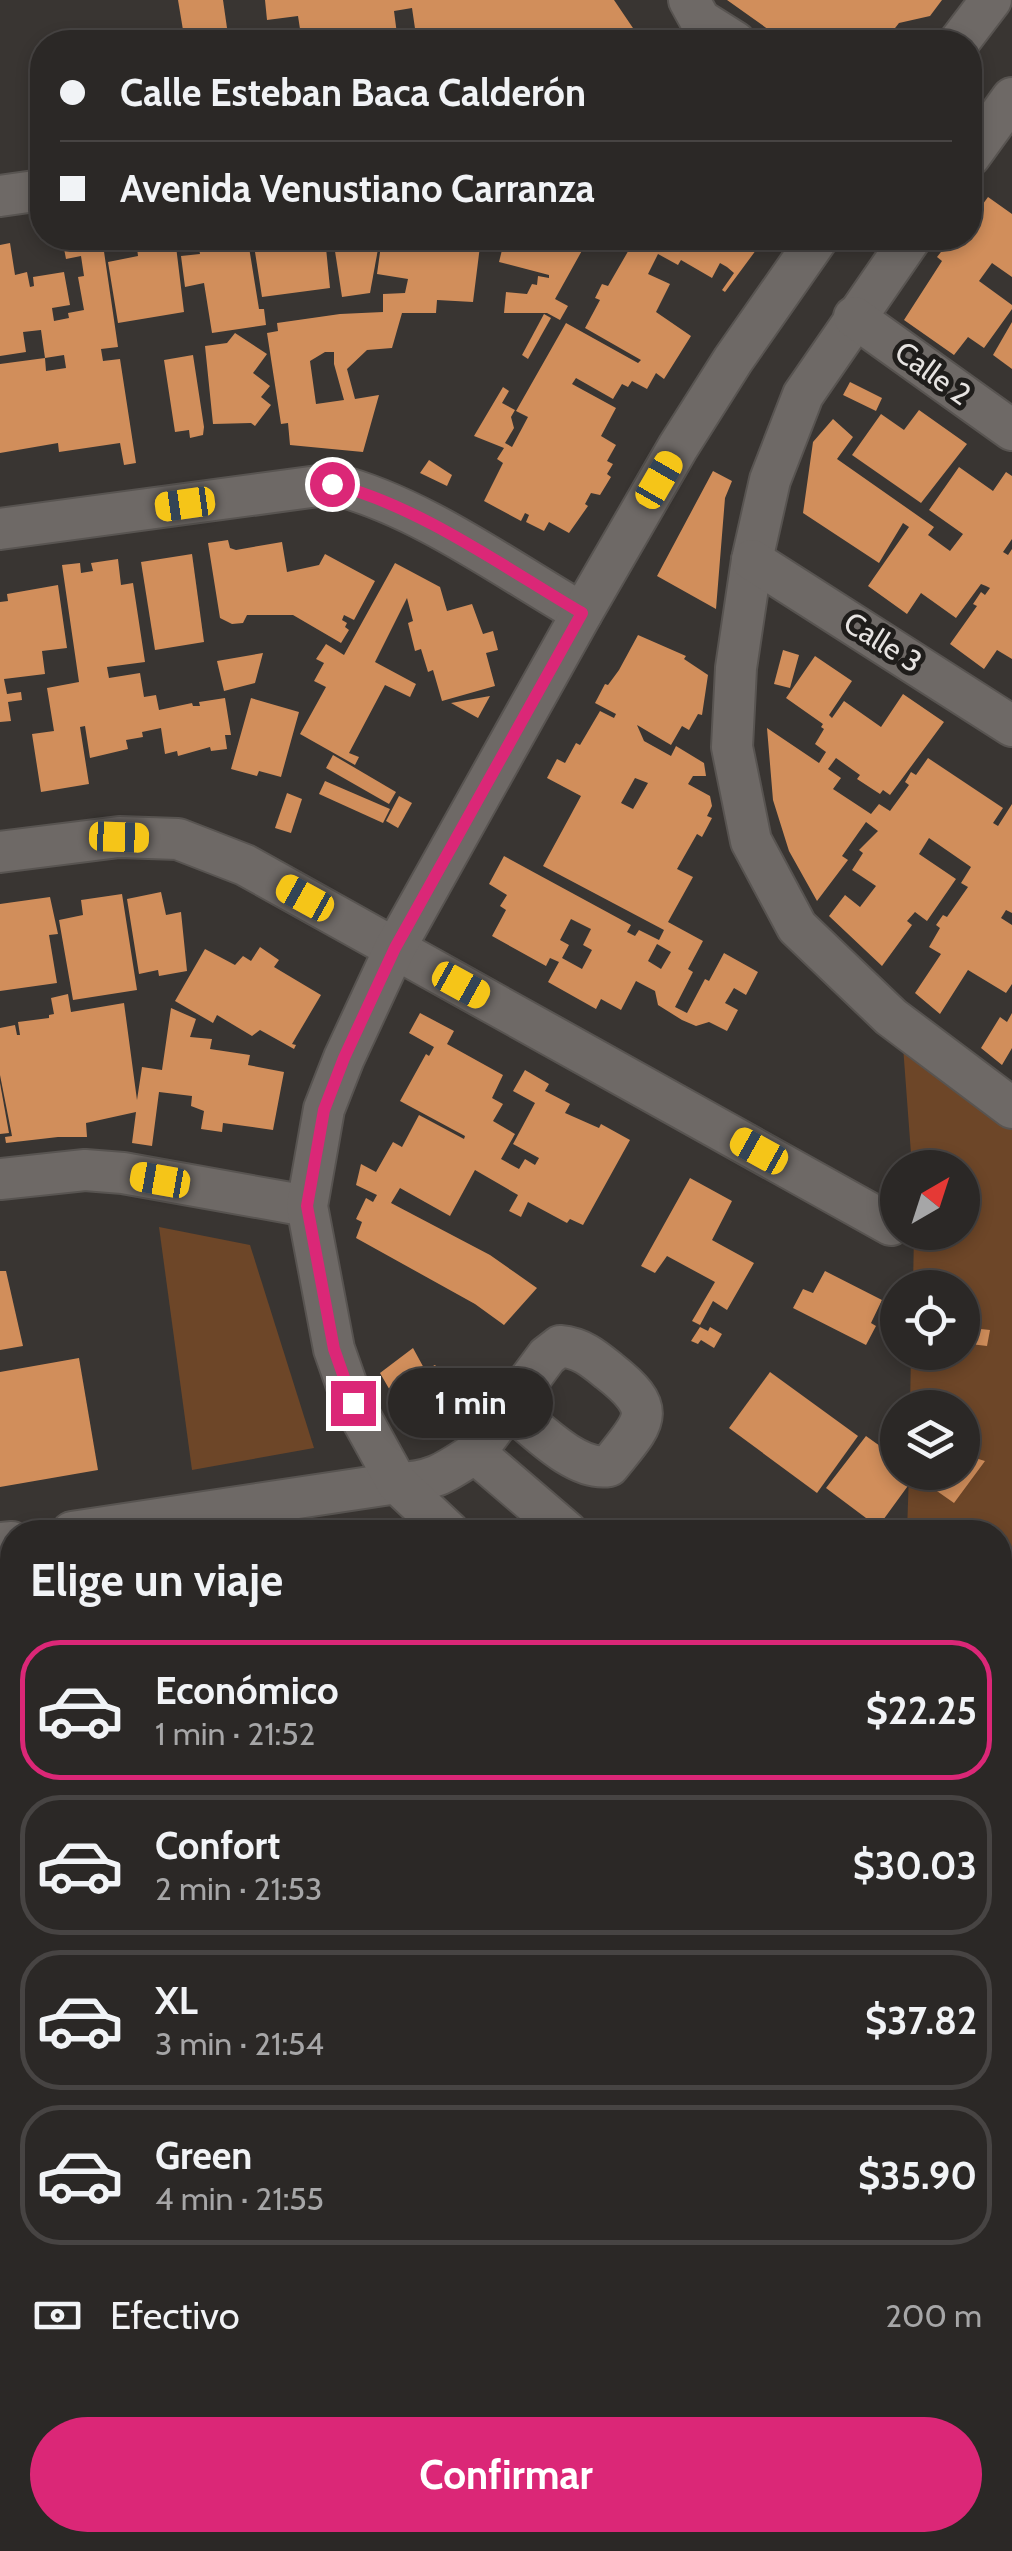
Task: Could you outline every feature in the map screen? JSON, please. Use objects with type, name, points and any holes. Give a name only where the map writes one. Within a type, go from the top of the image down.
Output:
[{"type":"street","points":[[690,0],[700,20],[716,30]]},
{"type":"street","points":[[968,30],[991,0]]},
{"type":"street","points":[[982,144],[1006,119]]},
{"type":"street","points":[[0,196],[30,192]]},
{"type":"street","points":[[436,1520],[397,1483],[353,1403],[334,1349],[307,1206],[324,1110],[395,948],[582,613],[696,418],[810,250]]},
{"type":"street","points":[[903,250],[802,395],[770,480],[752,560],[736,668],[732,746],[751,841],[797,927],[891,1017],[1012,1108]]},
{"type":"street","name":"Calle 2","points":[[854,317],[1012,430]]},
{"type":"street","points":[[0,529],[332,484],[372,494],[398,507],[582,613]]},
{"type":"street","name":"Calle 3","points":[[752,560],[1012,726]]},
{"type":"street","points":[[0,852],[119,837],[178,840],[245,865],[880,1219]]},
{"type":"street","points":[[0,1179],[85,1170],[123,1173],[307,1206]]},
{"type":"street","points":[[152,1520],[438,1478],[475,1453],[510,1408]]},
{"type":"street","points":[[475,1453],[552,1520]]},
{"type":"shaded area","points":[[903,1046],[1012,1128],[1012,1520],[907,1520],[908,1490],[980,1490],[980,1390],[910,1390],[911,1370],[980,1370],[980,1270],[913,1270],[914,1250],[980,1250],[980,1150],[911,1150]]},
{"type":"shaded area","points":[[159,1227],[250,1245],[314,1448],[192,1470]]},
{"type":"building","points":[[178,0],[223,0],[227,30],[183,30]]},
{"type":"building","points":[[265,0],[614,0],[634,30],[415,30],[412,8],[394,11],[396,30],[300,30],[298,16],[267,20]]},
{"type":"building","points":[[727,0],[942,0],[930,16],[899,23],[893,30],[769,30]]},
{"type":"building","points":[[988,197],[1012,214],[1012,277],[992,263],[979,281],[1012,305],[1012,309],[984,348],[968,337],[954,355],[904,320],[942,261],[937,257],[943,250],[982,250],[982,205]]},
{"type":"building","points":[[10,243],[15,275],[27,272],[30,287],[34,286],[33,277],[64,272],[70,305],[52,308],[54,321],[84,310],[78,277],[84,276],[81,256],[66,259],[64,250],[104,250],[118,347],[101,349],[103,361],[120,359],[136,463],[124,465],[120,443],[59,452],[58,443],[0,453],[0,364],[45,358],[41,330],[23,332],[26,352],[0,356],[0,245]],"holes":[[[64,355],[66,368],[46,371],[45,358]]]},
{"type":"building","points":[[137,250],[176,250],[184,312],[118,323],[108,262],[138,256]]},
{"type":"building","points":[[199,250],[249,250],[259,309],[264,309],[266,325],[212,333],[204,283],[185,287],[181,256],[200,254]]},
{"type":"building","points":[[255,250],[326,250],[330,288],[262,297]]},
{"type":"building","points":[[335,250],[378,250],[370,293],[342,297]]},
{"type":"building","points":[[380,250],[480,250],[473,302],[437,300],[436,313],[402,313],[392,348],[367,350],[347,369],[355,399],[379,395],[363,452],[290,445],[288,423],[281,424],[267,333],[278,331],[277,323],[383,312],[383,294],[405,293],[408,279],[377,274]],"holes":[[[325,352],[334,352],[344,400],[316,404],[310,361]]]},
{"type":"building","points":[[502,250],[582,250],[555,299],[568,306],[560,320],[547,313],[504,313],[506,292],[527,294],[532,284],[537,285],[538,276],[549,275],[499,262]]},
{"type":"building","points":[[629,250],[756,250],[725,292],[722,290],[734,273],[720,263],[712,278],[681,260],[678,265],[658,254],[648,274],[670,284],[656,312],[691,336],[664,379],[656,373],[647,389],[632,381],[628,387],[622,384],[613,399],[576,378],[572,384],[616,408],[601,436],[616,445],[607,461],[613,464],[607,474],[611,477],[600,495],[591,493],[585,504],[588,506],[569,533],[549,522],[544,531],[526,522],[529,515],[525,513],[521,521],[484,501],[503,463],[497,459],[504,448],[474,436],[503,387],[509,391],[502,403],[515,410],[511,417],[514,428],[505,443],[512,447],[528,417],[516,411],[566,323],[638,363],[641,360],[585,328],[600,300],[595,298],[602,284],[608,286]]},
{"type":"building","points":[[544,314],[551,318],[528,359],[522,355]]},
{"type":"building","points":[[1012,322],[1012,369],[993,355]]},
{"type":"building","points":[[235,333],[267,354],[253,373],[270,386],[261,397],[271,405],[255,426],[213,424],[205,346],[227,343]]},
{"type":"building","points":[[193,355],[204,427],[203,435],[190,438],[189,430],[175,432],[164,360]]},
{"type":"building","points":[[850,382],[882,398],[876,411],[843,395]]},
{"type":"building","points":[[919,410],[967,444],[921,503],[852,455],[881,414],[904,430]]},
{"type":"building","points":[[833,419],[853,437],[837,459],[934,527],[928,535],[950,551],[963,534],[929,510],[959,467],[993,491],[1006,472],[1012,476],[1012,539],[1003,552],[1008,555],[1012,549],[1012,659],[997,650],[984,669],[950,644],[977,606],[973,604],[981,592],[985,595],[990,588],[981,584],[956,618],[921,593],[907,614],[868,586],[909,527],[903,523],[879,563],[803,513],[813,442]]},
{"type":"building","points":[[429,460],[452,475],[447,486],[420,473]]},
{"type":"building","points":[[713,471],[732,481],[725,498],[716,609],[657,576]]},
{"type":"building","points":[[228,540],[230,548],[236,550],[282,542],[287,572],[319,565],[325,554],[375,581],[354,620],[344,615],[342,620],[349,630],[341,643],[293,615],[247,615],[243,623],[232,624],[220,618],[208,543]]},
{"type":"building","points":[[192,554],[204,642],[155,650],[141,562]]},
{"type":"building","points":[[118,559],[121,585],[133,583],[145,662],[107,667],[109,678],[140,673],[144,697],[156,695],[159,710],[192,703],[200,706],[199,702],[225,698],[231,735],[225,735],[227,749],[211,751],[210,747],[178,756],[177,751],[165,754],[161,728],[126,740],[128,749],[90,758],[85,726],[80,727],[89,784],[41,792],[32,734],[54,731],[47,688],[79,682],[62,565],[80,563],[81,573],[93,571],[91,563]]},
{"type":"building","points":[[395,563],[440,587],[447,611],[472,604],[483,634],[493,631],[498,650],[486,653],[495,686],[442,701],[433,670],[428,672],[421,649],[415,651],[407,598],[375,662],[416,684],[410,697],[385,685],[349,753],[359,757],[355,765],[300,734],[326,687],[314,681],[324,663],[316,659],[326,644],[344,655]]},
{"type":"building","points":[[58,585],[67,648],[42,651],[45,674],[4,679],[7,694],[21,692],[22,700],[8,702],[11,721],[0,722],[0,602],[8,601],[7,594]]},
{"type":"building","points":[[638,635],[686,656],[684,659],[708,675],[702,715],[698,714],[689,730],[682,726],[671,745],[637,725],[644,741],[671,756],[676,746],[704,763],[706,776],[693,776],[688,784],[710,796],[712,806],[707,816],[712,818],[702,837],[697,834],[677,869],[693,877],[668,922],[703,941],[675,1007],[687,1013],[724,953],[758,972],[746,995],[734,988],[725,1003],[738,1010],[727,1031],[709,1022],[696,1026],[682,1020],[658,1005],[655,991],[636,981],[621,1010],[601,999],[596,1009],[548,982],[559,962],[550,958],[546,966],[492,936],[506,910],[500,906],[507,895],[489,884],[504,856],[631,925],[627,932],[635,936],[639,930],[659,940],[664,930],[543,866],[581,796],[547,778],[557,759],[565,763],[576,743],[580,745],[600,711],[614,718],[616,714],[595,703],[605,684],[619,670]],"holes":[[[635,778],[648,783],[633,809],[621,803]],[[571,919],[591,929],[583,945],[592,950],[582,969],[562,958],[569,945],[560,940]],[[657,944],[671,952],[661,969],[648,961]]]},
{"type":"building","points":[[783,650],[799,655],[790,688],[774,684]]},
{"type":"building","points":[[263,653],[255,683],[224,691],[217,661]]},
{"type":"building","points":[[815,656],[852,681],[829,715],[832,718],[844,701],[881,727],[903,694],[944,722],[890,795],[883,790],[880,794],[857,779],[860,775],[836,758],[828,769],[841,778],[833,789],[871,814],[879,804],[890,811],[909,785],[905,782],[911,772],[916,775],[928,758],[1003,808],[993,823],[998,826],[1012,804],[1012,913],[1006,910],[1001,918],[1012,925],[1012,984],[1006,993],[968,970],[940,1014],[915,993],[941,954],[929,947],[940,928],[936,925],[943,915],[947,917],[968,887],[961,883],[971,867],[929,838],[919,854],[956,879],[927,921],[915,912],[907,921],[912,925],[882,966],[829,916],[845,895],[860,907],[876,886],[852,870],[863,853],[859,850],[878,831],[866,822],[842,856],[848,860],[817,901],[789,851],[773,800],[767,728],[819,763],[826,752],[815,744],[823,724],[786,698]]},
{"type":"building","points":[[490,696],[478,718],[451,703]]},
{"type":"building","points":[[251,698],[299,712],[281,777],[231,769]]},
{"type":"building","points":[[333,755],[396,792],[389,804],[326,768]]},
{"type":"building","points":[[325,781],[390,809],[383,823],[319,794]]},
{"type":"building","points":[[287,793],[302,799],[291,833],[275,828]]},
{"type":"building","points":[[399,796],[412,803],[398,828],[386,821]]},
{"type":"building","points":[[161,892],[166,915],[181,912],[187,971],[159,976],[158,970],[139,974],[127,899]]},
{"type":"building","points":[[122,894],[137,990],[73,1000],[59,920],[83,915],[81,900]]},
{"type":"building","points":[[50,897],[58,934],[49,935],[57,983],[0,991],[0,904]]},
{"type":"building","points":[[260,947],[279,960],[274,967],[321,995],[292,1044],[296,1045],[294,1049],[260,1030],[252,1036],[217,1015],[213,1023],[175,1001],[205,949],[235,965],[243,956],[251,961]]},
{"type":"building","points":[[68,994],[71,1012],[124,1003],[137,1100],[142,1067],[162,1070],[171,1008],[196,1019],[190,1037],[212,1039],[210,1049],[250,1055],[248,1065],[284,1072],[273,1130],[223,1123],[222,1132],[201,1129],[204,1111],[191,1106],[192,1096],[159,1092],[152,1146],[132,1143],[136,1112],[86,1123],[87,1137],[6,1143],[5,1137],[12,1136],[0,1075],[0,1028],[15,1025],[20,1035],[18,1022],[49,1018],[54,1014],[51,998]]},
{"type":"building","points":[[420,1013],[454,1031],[447,1044],[503,1075],[492,1098],[503,1104],[493,1121],[515,1134],[501,1159],[519,1169],[525,1159],[535,1165],[539,1158],[513,1144],[535,1103],[513,1091],[525,1070],[549,1084],[545,1091],[570,1104],[565,1113],[599,1128],[601,1124],[630,1140],[583,1225],[570,1219],[567,1223],[528,1202],[521,1217],[509,1211],[518,1195],[475,1170],[450,1216],[400,1188],[391,1203],[490,1255],[537,1288],[504,1325],[475,1304],[356,1238],[362,1222],[356,1219],[366,1198],[373,1202],[377,1195],[356,1185],[361,1164],[376,1172],[393,1142],[402,1147],[419,1115],[464,1139],[465,1136],[400,1101],[426,1054],[429,1056],[434,1047],[409,1033]]},
{"type":"building","points":[[1012,1013],[1012,1048],[1002,1065],[981,1048],[1000,1017],[1007,1022]]},
{"type":"building","points":[[0,1083],[9,1133],[0,1134]]},
{"type":"building","points":[[690,1178],[732,1201],[712,1240],[754,1263],[727,1310],[713,1301],[700,1325],[692,1321],[715,1282],[667,1256],[655,1273],[641,1266]]},
{"type":"building","points":[[0,1271],[6,1271],[23,1346],[0,1350]]},
{"type":"building","points":[[825,1271],[880,1299],[871,1323],[876,1326],[866,1345],[793,1308],[803,1289],[813,1293]]},
{"type":"building","points":[[700,1327],[708,1331],[710,1327],[722,1334],[714,1348],[701,1340],[698,1344],[691,1341]]},
{"type":"building","points":[[980,1329],[990,1330],[987,1346],[980,1345]]},
{"type":"building","points":[[413,1348],[425,1370],[435,1365],[453,1386],[414,1432],[380,1373]]},
{"type":"building","points":[[79,1358],[98,1470],[0,1487],[0,1372]]},
{"type":"building","points":[[770,1372],[858,1436],[817,1493],[729,1428]]},
{"type":"building","points":[[866,1436],[880,1446],[880,1490],[905,1490],[883,1520],[869,1520],[826,1488]]},
{"type":"building","points":[[935,1490],[964,1490],[954,1503]]},
{"type":"route","points":[[332,484],[372,494],[412,514],[582,613],[395,948],[324,1110],[307,1206],[334,1349],[353,1403]]}]
